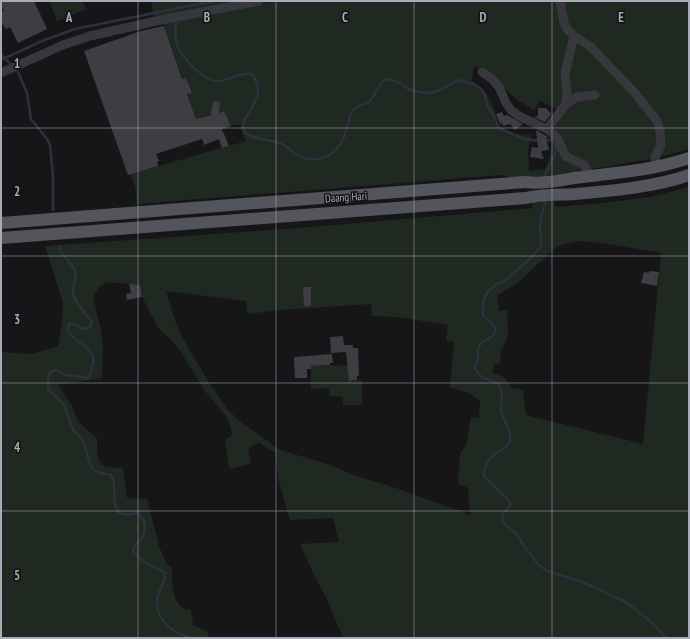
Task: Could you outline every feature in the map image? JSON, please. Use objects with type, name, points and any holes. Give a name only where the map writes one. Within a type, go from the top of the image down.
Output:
[{"type":"main road","name":"Daang Hari","points":[[1,223],[524,182],[537,189],[553,188],[591,176],[642,170],[689,158]]},
{"type":"main road","name":"Daang Hari","points":[[553,188],[573,194],[653,184],[689,175]]},
{"type":"main road","name":"Daang Hari","points":[[1,238],[526,198],[537,189]]},
{"type":"main road","points":[[282,201],[284,216]]},
{"type":"street","points":[[1,73],[63,45],[90,36],[161,20],[259,1]]},
{"type":"street","points":[[560,1],[564,23],[567,29],[595,51],[635,93],[657,121],[661,140],[660,149],[655,157],[656,167]]},
{"type":"street","points":[[566,104],[567,93],[565,74],[574,36]]},
{"type":"street","points":[[482,72],[492,79],[499,87],[511,110],[523,118],[547,129],[558,139],[567,158],[584,165],[591,176]]},
{"type":"street","points":[[547,129],[566,104],[577,97],[595,95]]},
{"type":"shaded area","points":[[49,1],[82,1],[86,9],[57,21]]},
{"type":"shaded area","points":[[151,1],[244,1],[154,19]]},
{"type":"shaded area","points":[[276,1],[689,1],[689,149],[657,158],[581,170],[562,177],[524,180],[501,175],[137,204],[135,187],[131,174],[246,141],[241,130],[241,125],[230,125],[224,111],[196,119],[163,22]],"holes":[[[474,66],[483,69],[516,99],[534,110],[540,101],[563,112],[554,129],[559,136],[552,144],[550,156],[545,169],[529,171],[528,150],[531,135],[509,132],[499,125],[486,94],[477,84],[472,81]]]},
{"type":"shaded area","points":[[689,187],[689,638],[343,638],[326,597],[300,544],[339,542],[333,518],[290,520],[279,482],[275,453],[260,443],[252,445],[248,450],[251,464],[229,469],[225,440],[232,435],[226,416],[204,390],[182,353],[158,328],[142,297],[140,285],[107,282],[101,286],[93,297],[103,344],[102,378],[58,385],[72,406],[77,419],[97,438],[99,462],[106,467],[123,468],[127,498],[147,499],[159,546],[166,563],[172,568],[173,589],[176,599],[183,608],[191,610],[193,625],[208,632],[209,638],[1,638],[1,352],[32,354],[58,346],[62,322],[63,303],[45,246],[298,228],[533,208],[532,202],[554,200],[555,207],[650,197]],"holes":[[[579,241],[609,244],[661,253],[643,444],[526,415],[523,390],[512,388],[504,377],[493,373],[494,364],[500,363],[501,351],[508,336],[507,310],[499,311],[497,295],[522,279],[557,246]],[[166,291],[246,301],[247,314],[281,310],[371,304],[372,316],[398,317],[448,325],[446,341],[454,342],[450,387],[469,393],[480,401],[479,418],[471,417],[466,446],[460,453],[458,484],[468,488],[470,515],[396,488],[351,474],[331,465],[280,450],[242,423],[227,409],[208,381],[182,337],[173,315]]]},
{"type":"shaded area","points":[[348,365],[349,381],[362,380],[362,405],[343,405],[343,397],[329,396],[329,388],[311,389],[311,366]]},
{"type":"building","points":[[1,1],[34,1],[47,29],[18,43],[10,27],[6,29],[1,22],[1,12],[4,10],[1,7]]},
{"type":"building","points":[[164,26],[182,79],[186,78],[192,93],[187,94],[196,119],[211,115],[213,101],[220,102],[219,113],[224,111],[231,126],[222,129],[229,146],[222,148],[219,139],[204,145],[202,139],[156,154],[159,161],[157,162],[158,166],[128,175],[84,51],[141,31]]},
{"type":"building","points":[[538,108],[546,108],[551,114],[545,122],[534,117],[538,116]]},
{"type":"building","points":[[502,112],[504,116],[507,115],[523,124],[515,130],[510,124],[503,126],[502,123],[500,124],[496,114]]},
{"type":"building","points":[[536,130],[548,137],[546,138],[549,150],[541,151],[544,159],[530,157],[532,147],[538,148]]},
{"type":"building","points":[[649,271],[659,272],[657,286],[641,283],[644,272],[649,273]]},
{"type":"building","points":[[129,284],[140,285],[142,297],[127,300],[126,294],[131,293]]},
{"type":"building","points":[[303,287],[311,287],[311,306],[304,306]]},
{"type":"building","points":[[343,336],[344,345],[353,345],[353,348],[358,348],[359,376],[357,376],[357,380],[349,381],[346,352],[331,353],[330,337]]},
{"type":"building","points":[[332,354],[333,363],[330,363],[330,365],[311,366],[311,369],[307,369],[307,378],[295,378],[294,357]]},
{"type":"waterway","points":[[1,60],[42,41],[75,29],[213,1]]},
{"type":"waterway","points":[[176,20],[176,42],[178,47],[187,61],[207,78],[220,81],[243,74],[252,74],[257,84],[258,93],[256,101],[244,121],[243,126],[245,132],[257,138],[282,144],[297,155],[304,158],[318,159],[325,157],[336,150],[344,137],[352,111],[356,107],[370,101],[380,85],[384,81],[390,79],[398,82],[408,89],[424,93],[437,91],[459,80],[475,85],[481,89],[485,95],[488,107],[499,128],[524,139],[540,141]]},
{"type":"waterway","points":[[1,54],[10,64]]},
{"type":"waterway","points":[[18,72],[27,93],[31,119],[50,145],[53,176],[53,210]]},
{"type":"waterway","points":[[544,178],[556,149],[552,140],[545,140]]},
{"type":"waterway","points":[[545,199],[540,223],[540,247],[504,281],[490,289],[485,295],[484,299],[483,316],[492,323],[495,332],[490,338],[482,342],[479,346],[475,368],[482,377],[496,382],[501,388],[501,409],[510,434],[509,443],[488,460],[485,467],[484,476],[510,502],[510,506],[502,515],[503,523],[516,533],[539,565],[547,571],[580,581],[626,602],[650,621],[666,638]]},
{"type":"waterway","points":[[59,247],[62,254],[74,268],[76,274],[73,290],[74,297],[92,322],[90,327],[85,329],[69,324],[68,330],[90,351],[93,360],[91,373],[88,378],[65,375],[56,370],[50,372],[48,378],[48,389],[64,405],[73,430],[80,436],[84,443],[93,469],[101,473],[111,475],[114,484],[116,508],[119,513],[128,515],[138,513],[145,525],[144,534],[135,545],[133,552],[146,563],[164,572],[164,582],[157,602],[159,614],[170,628],[180,634],[192,638]]}]
